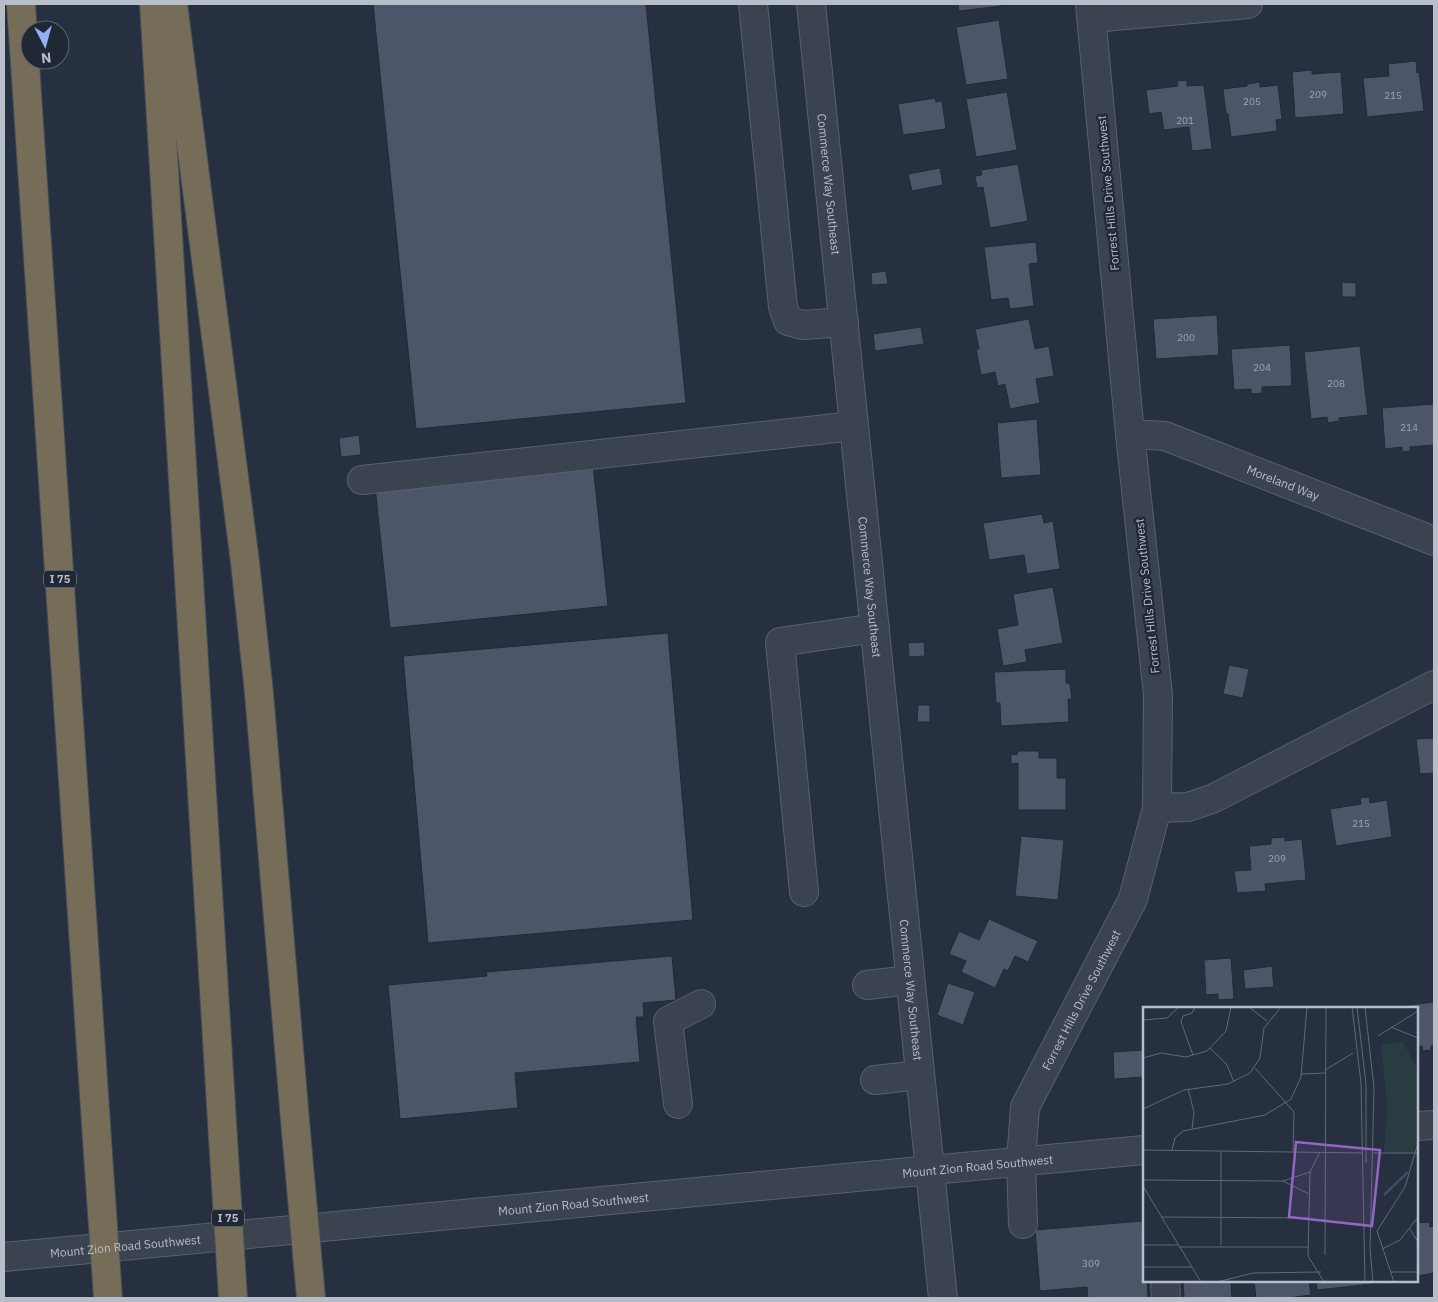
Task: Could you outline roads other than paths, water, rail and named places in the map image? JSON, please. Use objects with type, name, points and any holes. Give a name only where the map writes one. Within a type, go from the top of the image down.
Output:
[{"type":"highway","name":"I 75","points":[[21,4],[108,1298]]},
{"type":"highway","name":"I 75","points":[[154,4],[233,1298]]},
{"type":"highway","points":[[173,4],[245,562],[259,694],[311,1298]]},
{"type":"street","points":[[753,4],[783,308],[788,321],[803,326],[844,322]]},
{"type":"street","name":"Commerce Way Southeast","points":[[811,4],[930,1170]]},
{"type":"street","points":[[1091,11],[1248,4]]},
{"type":"street","name":"Forrest Hills Drive Southwest","points":[[1023,1224],[1020,1161],[1025,1107],[1133,899],[1157,808],[1158,695],[1130,434],[1091,11]]},
{"type":"street","points":[[362,480],[854,426]]},
{"type":"street","name":"Moreland Way","points":[[1130,434],[1165,436],[1434,541]]},
{"type":"street","points":[[804,892],[780,642],[875,628]]},
{"type":"street","points":[[1157,808],[1188,807],[1212,799],[1434,685]]},
{"type":"street","points":[[867,985],[910,980]]},
{"type":"street","points":[[678,1104],[668,1021],[701,1004]]},
{"type":"street","points":[[874,1080],[920,1075]]},
{"type":"street","points":[[1418,1126],[1434,1125]]},
{"type":"street","name":"Mount Zion Road Southwest","points":[[4,1257],[1143,1150]]},
{"type":"street","points":[[930,1170],[943,1298]]},
{"type":"street","points":[[1165,1282],[1166,1298]]}]
